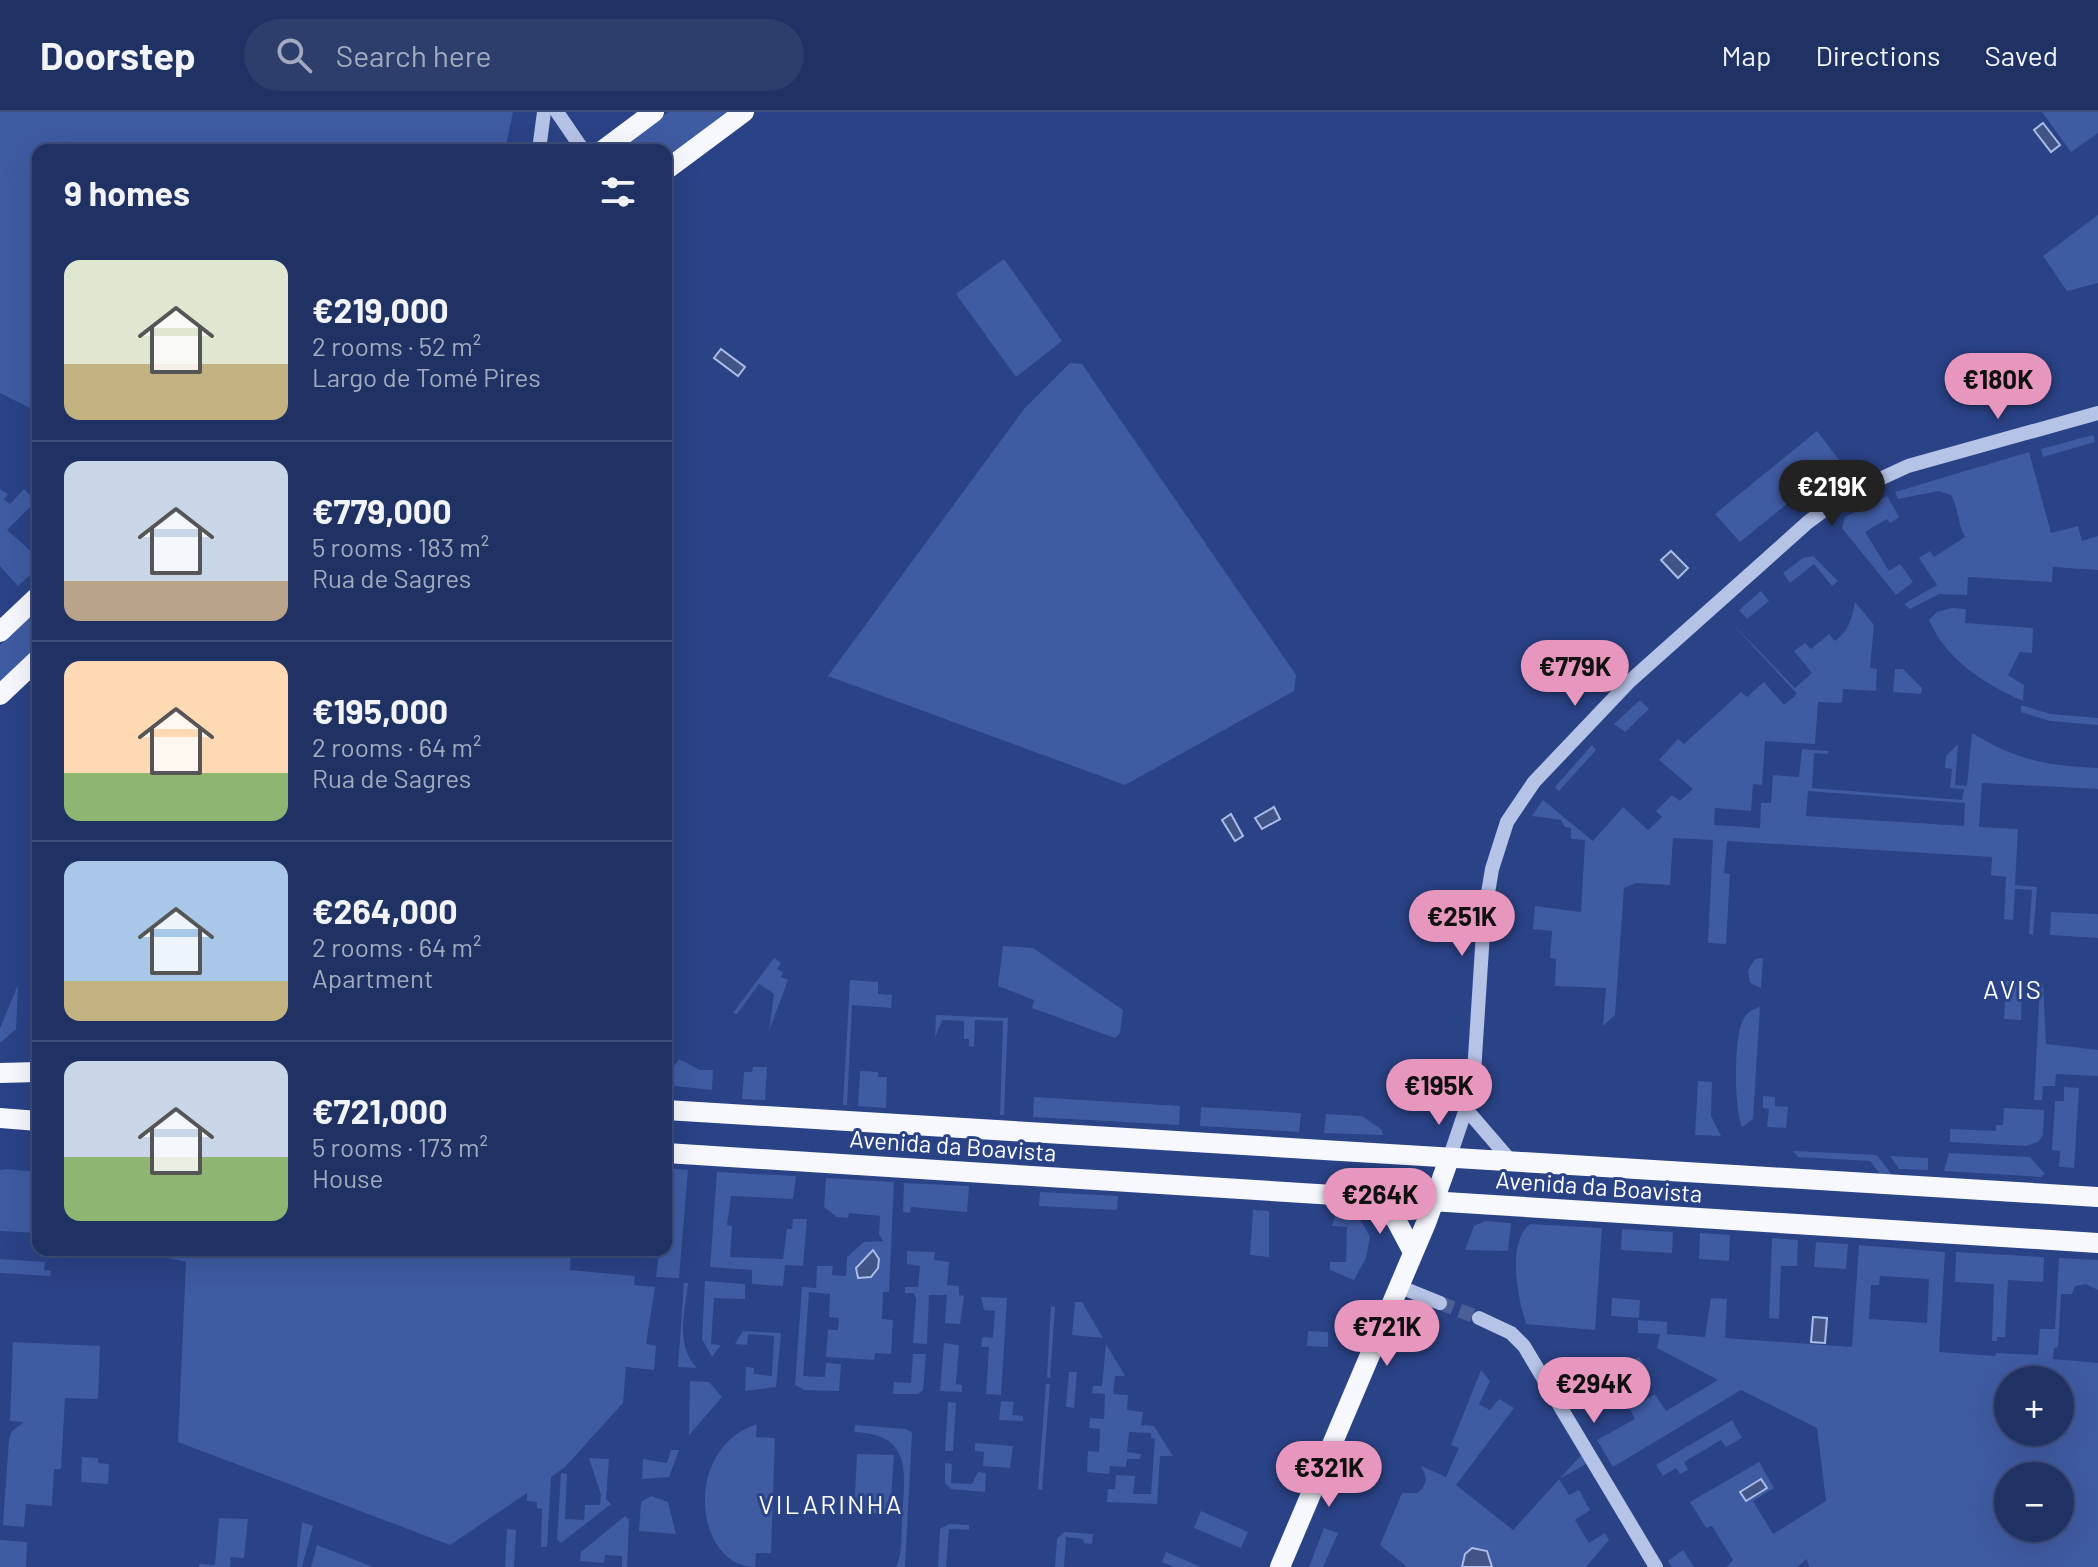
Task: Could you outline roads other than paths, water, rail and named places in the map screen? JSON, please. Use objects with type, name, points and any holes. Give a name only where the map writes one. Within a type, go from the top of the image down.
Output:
[{"type":"main road","points":[[611,144],[654,112]]},
{"type":"main road","points":[[672,166],[744,112]]},
{"type":"main road","points":[[0,632],[32,602]]},
{"type":"main road","points":[[0,695],[32,665]]},
{"type":"main road","points":[[0,1073],[32,1072]]},
{"type":"main road","name":"Avenida da Boavista","points":[[672,1110],[2098,1197]]},
{"type":"main road","points":[[0,1118],[32,1121]]},
{"type":"main road","name":"Avenida da Boavista","points":[[672,1153],[2098,1243]]},
{"type":"main road","points":[[1280,1567],[1449,1159]]},
{"type":"main road","points":[[1374,1198],[1396,1220],[1413,1252]]},
{"type":"street","points":[[540,144],[544,112]]},
{"type":"street","points":[[557,112],[579,144]]},
{"type":"street","points":[[1449,1159],[1473,1088],[1487,894],[1507,822],[1517,803],[1593,716],[1808,522],[1845,495],[1908,466],[2098,413]]},
{"type":"street","points":[[1466,1109],[1510,1160]]},
{"type":"street","points":[[1398,1286],[1440,1303]]},
{"type":"street","points":[[1479,1318],[1511,1333],[1533,1359],[1656,1567]]},
{"type":"tunnel","points":[[1440,1303],[1479,1318]]},
{"type":"district","name":"AVIS","points":[[2013,988]]},
{"type":"district","name":"VILARINHA","points":[[831,1503]]}]
